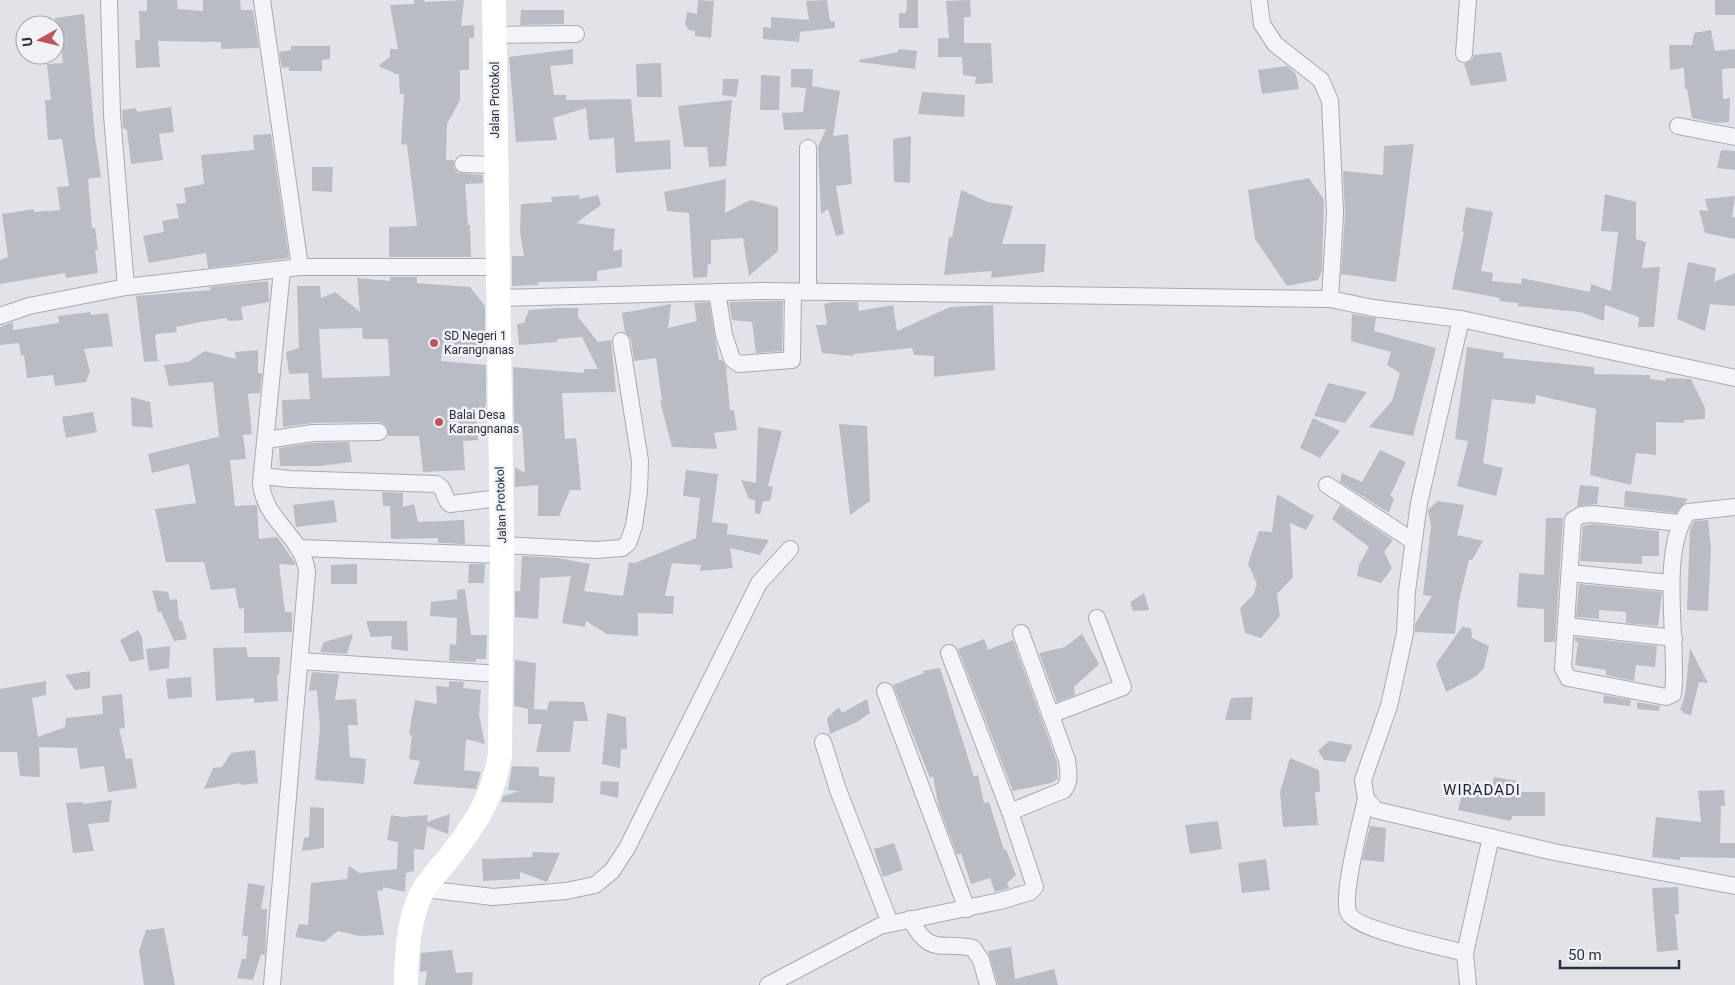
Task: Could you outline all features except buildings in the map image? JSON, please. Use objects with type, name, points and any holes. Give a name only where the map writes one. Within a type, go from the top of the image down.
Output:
[{"type":"street","points":[[108,0],[112,115],[126,287]]},
{"type":"street","points":[[262,0],[300,267]]},
{"type":"street","name":"Jalan Protokol","points":[[406,985],[409,942],[415,913],[424,889],[466,835],[485,806],[495,782],[500,755],[502,550],[494,0]]},
{"type":"street","points":[[1259,0],[1262,24],[1276,44],[1321,80],[1330,101],[1335,213],[1330,299]]},
{"type":"street","points":[[1464,54],[1468,0]]},
{"type":"street","points":[[495,36],[576,34]]},
{"type":"street","points":[[1678,126],[1735,137]]},
{"type":"street","points":[[718,292],[724,335],[732,359],[739,364],[792,360],[800,292],[808,148]]},
{"type":"street","points":[[463,164],[496,165]]},
{"type":"street","points":[[0,316],[29,306],[126,287],[300,267],[497,267]]},
{"type":"street","points":[[272,985],[307,572],[305,558],[266,507],[262,495],[262,476],[282,270]]},
{"type":"street","points":[[497,298],[718,292],[800,292],[1330,299],[1373,308],[1461,319],[1735,378]]},
{"type":"street","points":[[1461,319],[1419,503],[1413,541],[1405,633],[1389,706],[1363,780],[1366,799],[1350,873],[1348,912],[1352,919],[1369,928],[1465,953]]},
{"type":"street","points":[[298,548],[604,550],[622,548],[628,543],[632,535],[638,499],[640,461],[621,341]]},
{"type":"street","points":[[266,440],[313,433],[379,432]]},
{"type":"street","points":[[262,476],[290,480],[436,484],[442,488],[446,500],[450,504],[500,498]]},
{"type":"street","points":[[1327,485],[1413,541]]},
{"type":"street","points":[[1680,523],[1593,514],[1581,515],[1573,520],[1563,668],[1568,678],[1666,697],[1673,694],[1674,638],[1670,583],[1680,523],[1688,512],[1735,507]]},
{"type":"street","points":[[424,889],[493,897],[529,896],[595,885],[612,871],[627,848],[760,583],[790,549]]},
{"type":"street","points":[[1570,573],[1670,583]]},
{"type":"street","points":[[1050,715],[1123,687],[1097,618]]},
{"type":"street","points":[[1567,626],[1674,638]]},
{"type":"street","points":[[1010,812],[1064,790],[1069,783],[1067,760],[1021,633]]},
{"type":"street","points":[[768,985],[866,933],[890,923],[967,909],[1030,892],[1035,887],[1010,812],[949,653]]},
{"type":"street","points":[[300,661],[500,674]]},
{"type":"street","points":[[884,691],[967,909]]},
{"type":"street","points":[[823,742],[838,790],[890,923]]},
{"type":"street","points":[[1366,799],[1376,810],[1490,837],[1554,852],[1735,886]]},
{"type":"street","points":[[1468,985],[1465,953],[1490,837]]},
{"type":"street","points":[[910,919],[924,940],[936,946],[973,948],[981,960],[988,985]]},
{"type":"place","name":"SD Negeri 1 Karangnanas","points":[[434,343]]},
{"type":"place","name":"Balai Desa Karangnanas","points":[[439,422]]},
{"type":"district","name":"WIRADADI","points":[[1482,790]]}]
